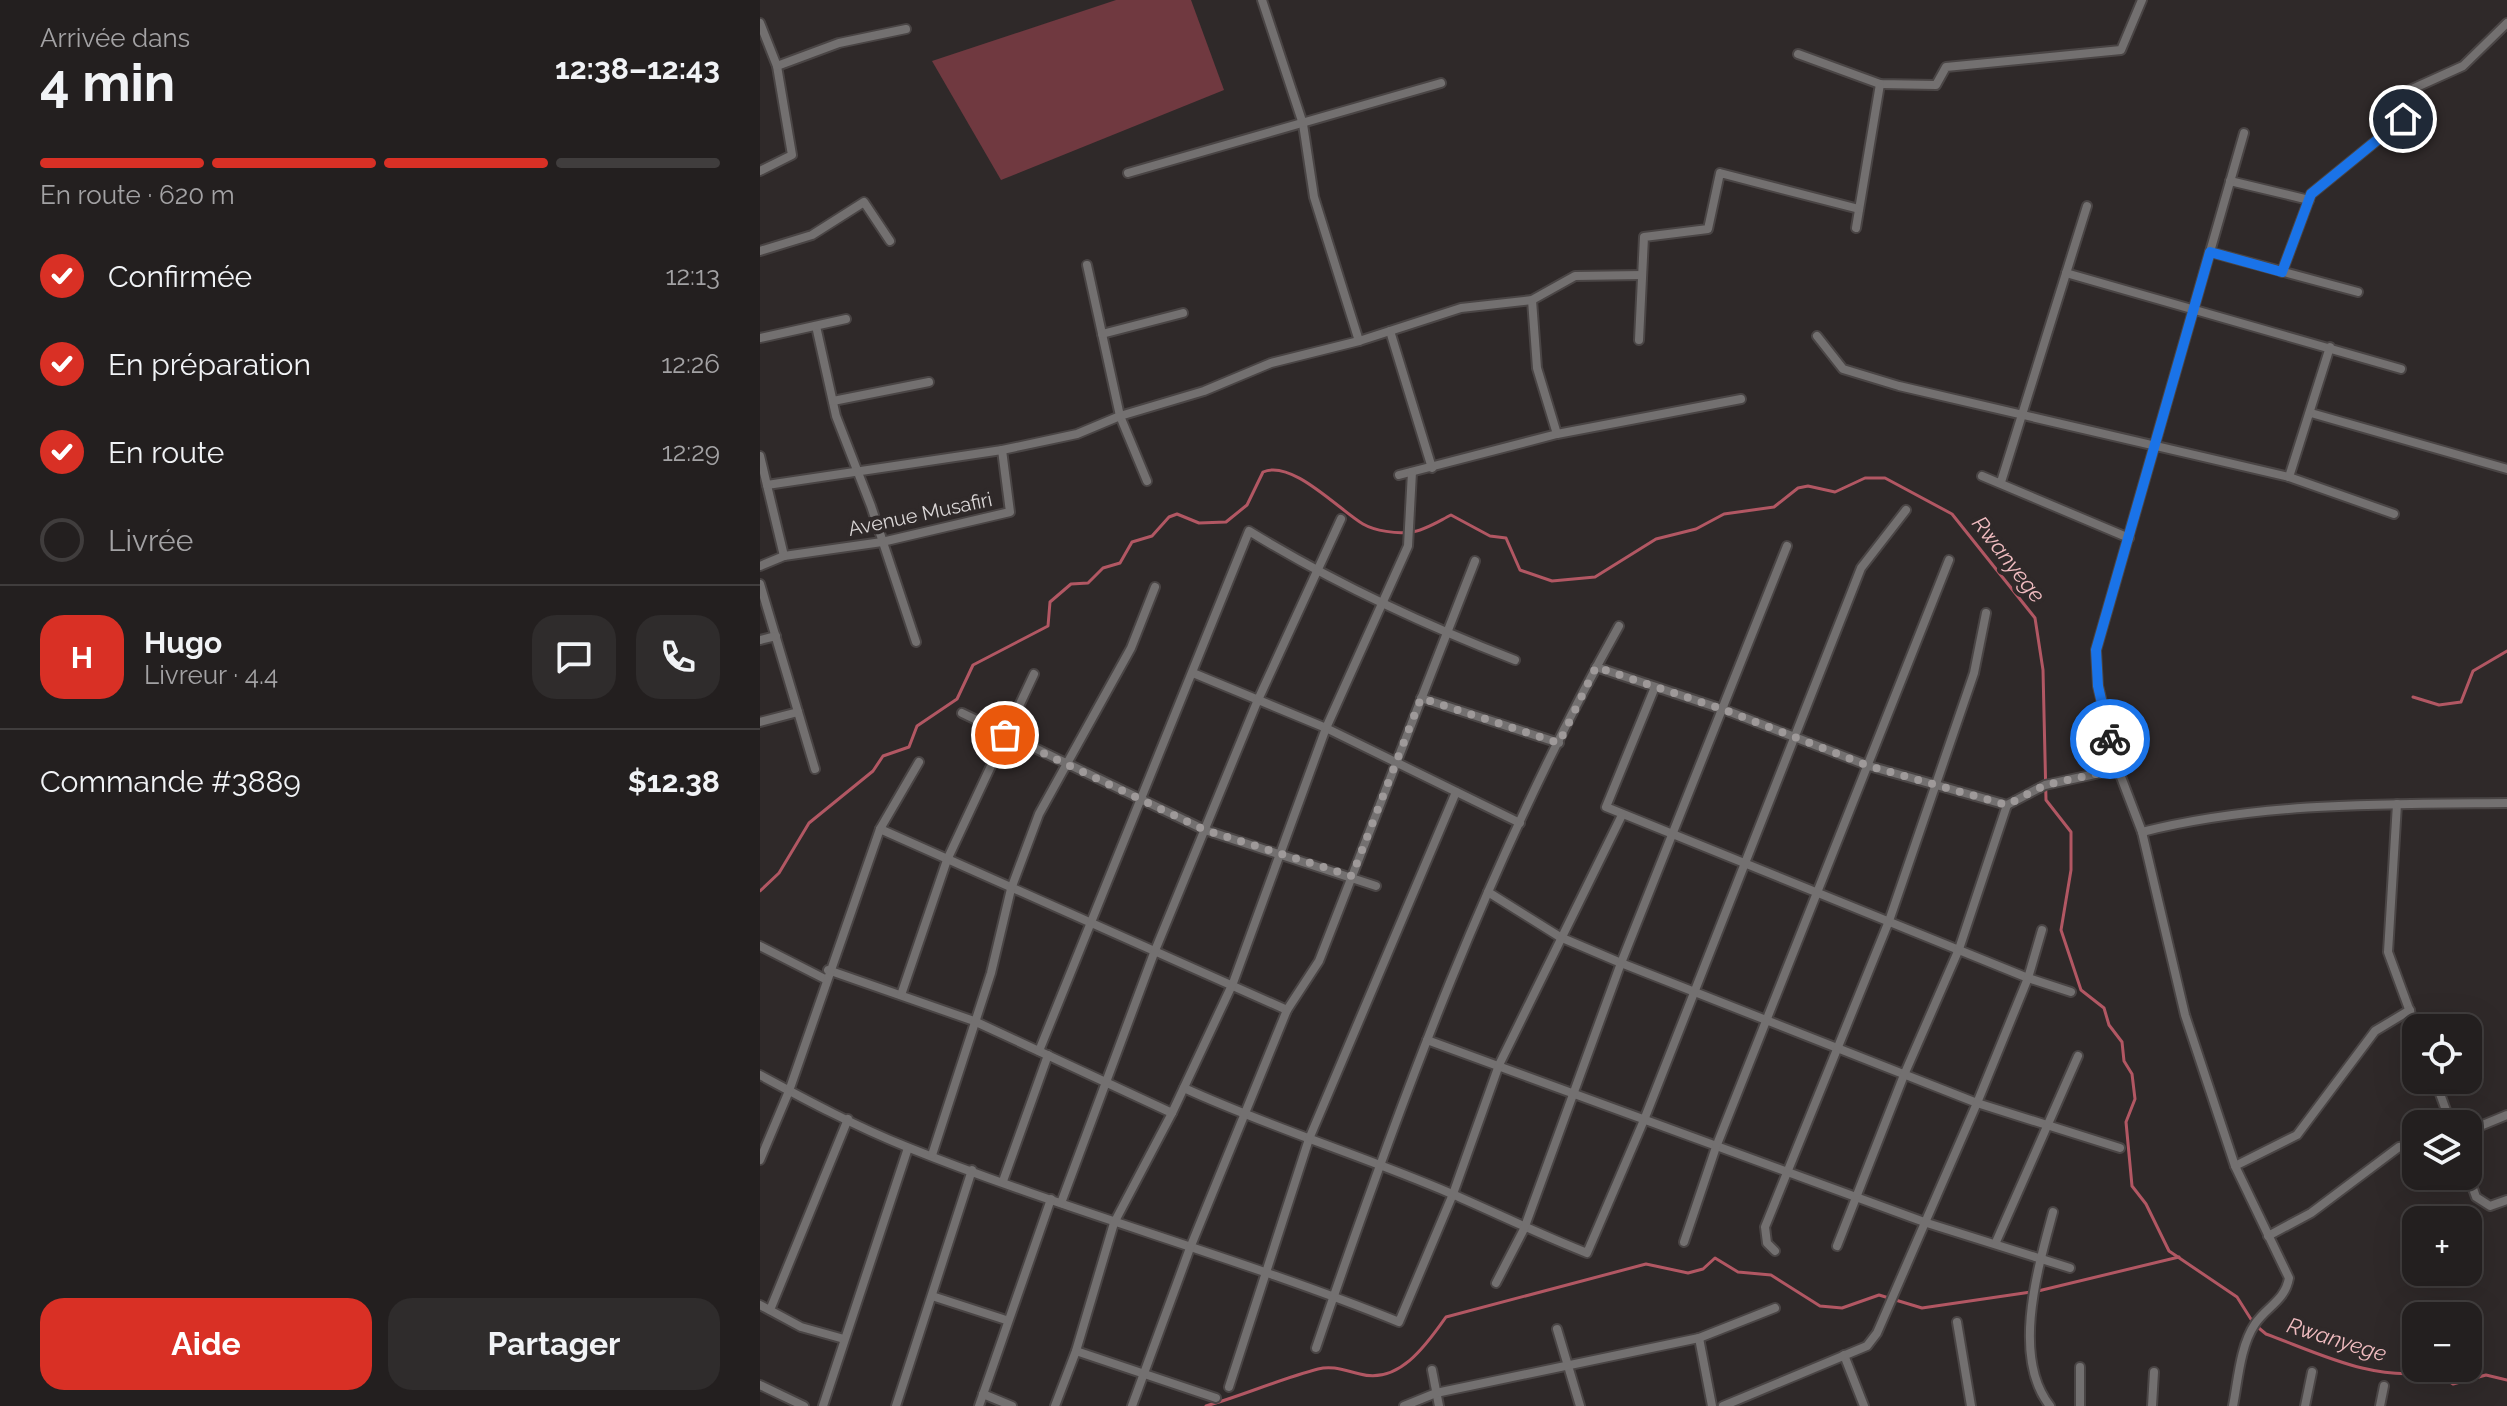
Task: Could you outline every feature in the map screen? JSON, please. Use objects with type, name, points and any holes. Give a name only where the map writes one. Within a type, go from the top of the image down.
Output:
[{"type":"street","points":[[1262,0],[1303,124],[1314,197],[1359,341]]},
{"type":"street","points":[[1798,54],[1880,84],[1936,85],[1946,67],[2121,50],[2142,0]]},
{"type":"street","points":[[760,23],[777,66],[792,155],[760,171]]},
{"type":"street","points":[[2282,272],[2311,194],[2403,119],[2401,94],[2463,66],[2507,23]]},
{"type":"street","points":[[777,66],[839,43],[906,29]]},
{"type":"street","points":[[1128,173],[1441,83]]},
{"type":"street","points":[[1856,228],[1880,84]]},
{"type":"street","points":[[2233,1406],[2241,1362],[2254,1324],[2287,1289],[2289,1278],[2235,1166],[2185,1015],[2142,832],[2118,769],[2098,686],[2096,650],[2244,133]]},
{"type":"street","points":[[1639,340],[1644,237],[1708,229],[1720,173],[1859,209]]},
{"type":"street","points":[[2230,181],[2309,200]]},
{"type":"street","points":[[760,251],[812,235],[864,202],[890,241]]},
{"type":"street","points":[[2001,482],[2087,206]]},
{"type":"street","points":[[2210,252],[2358,292]]},
{"type":"street","points":[[1087,265],[1120,416],[1147,481]]},
{"type":"street","points":[[2066,273],[2401,369]]},
{"type":"street","points":[[767,485],[857,469],[1002,450],[1077,434],[1120,416],[1204,391],[1271,363],[1359,341],[1461,308],[1532,300],[1575,276],[1642,275]]},
{"type":"street","points":[[1532,300],[1537,368],[1557,434]]},
{"type":"street","points":[[1102,334],[1183,313]]},
{"type":"street","points":[[760,337],[846,319]]},
{"type":"street","points":[[816,326],[833,401],[916,642]]},
{"type":"street","points":[[1390,331],[1432,468]]},
{"type":"street","points":[[1817,336],[1843,369],[1899,386],[2289,477],[2394,514]]},
{"type":"street","points":[[2289,477],[2330,347]]},
{"type":"street","points":[[833,401],[929,382]]},
{"type":"street","points":[[1399,475],[1557,434],[1741,399]]},
{"type":"street","points":[[2311,413],[2507,469]]},
{"type":"street","name":"Avenue Musafiri","points":[[760,566],[784,556],[882,542],[1010,512],[1002,450]]},
{"type":"street","points":[[760,456],[784,556]]},
{"type":"street","points":[[1055,1406],[1076,1351],[1114,1223],[1172,1113],[1233,983],[1326,728],[1408,546],[1412,472]]},
{"type":"street","points":[[1982,476],[2129,538]]},
{"type":"street","points":[[1184,1088],[1244,1116],[1453,1194],[1524,1229],[1587,1253],[1695,993],[1861,568],[1906,510]]},
{"type":"street","points":[[1061,1203],[1154,953],[1257,702],[1341,519]]},
{"type":"street","points":[[1003,1181],[1088,924],[1249,531],[1315,572],[1447,633],[1515,660]]},
{"type":"street","points":[[1496,1283],[1524,1229],[1621,963],[1725,710],[1787,546]]},
{"type":"street","points":[[1684,1242],[1716,1147],[1949,560]]},
{"type":"street","points":[[1132,1406],[1190,1248],[1287,1010],[1319,961],[1475,561]]},
{"type":"street","points":[[760,584],[815,769]]},
{"type":"street","points":[[932,1155],[991,973],[1011,889],[1039,814],[1131,648],[1155,587]]},
{"type":"street","points":[[1775,1251],[1767,1243],[1765,1227],[1834,1048],[1889,921],[1974,673],[1986,613]]},
{"type":"street","points":[[1316,1348],[1378,1165],[1488,892],[1596,667],[1619,626]]},
{"type":"street","points":[[760,640],[776,636]]},
{"type":"street","points":[[1596,667],[1725,710],[1869,766],[2007,805],[2045,785],[2118,769]]},
{"type":"street","points":[[1193,673],[1326,728],[1520,823]]},
{"type":"street","points":[[901,995],[947,860],[1034,674]]},
{"type":"street","points":[[1655,687],[1606,807],[2028,978],[2071,992]]},
{"type":"street","points":[[1421,698],[1559,743]]},
{"type":"street","points":[[760,722],[798,712]]},
{"type":"street","points":[[962,713],[1205,830],[1376,886]]},
{"type":"street","points":[[760,1160],[789,1091],[826,974],[880,829],[919,762]]},
{"type":"street","points":[[1229,1387],[1309,1139],[1456,792]]},
{"type":"street","points":[[2142,832],[2200,817],[2397,804],[2507,803]]},
{"type":"street","points":[[2397,804],[2388,952],[2411,1014]]},
{"type":"street","points":[[1837,1246],[1904,1075],[1959,949],[2007,805]]},
{"type":"street","points":[[760,1075],[908,1148],[1114,1223],[1264,1271],[1399,1322],[1453,1194],[1499,1065],[1622,815]]},
{"type":"street","points":[[880,829],[1154,953],[1233,983],[1287,1010]]},
{"type":"street","points":[[1488,892],[1560,937],[1695,993],[1977,1103],[2120,1148]]},
{"type":"street","points":[[1723,1406],[1867,1346],[1877,1333],[1977,1103],[2028,978],[2042,930]]},
{"type":"street","points":[[760,946],[826,974],[901,995],[974,1021],[1172,1113]]},
{"type":"street","points":[[2235,1166],[2297,1135],[2375,1031],[2410,1010]]},
{"type":"street","points":[[1427,1040],[1927,1223],[1996,1242],[2070,1268]]},
{"type":"street","points":[[1996,1242],[2078,1056]]},
{"type":"street","points":[[2482,1125],[2507,1115]]},
{"type":"street","points":[[770,1310],[848,1119]]},
{"type":"street","points":[[2268,1236],[2311,1213],[2402,1147]]},
{"type":"street","points":[[823,1406],[908,1148]]},
{"type":"street","points":[[896,1406],[972,1170]]},
{"type":"street","points":[[2474,1190],[2476,1197],[2490,1206],[2507,1200]]},
{"type":"street","points":[[979,1406],[1006,1320],[1051,1199]]},
{"type":"street","points":[[2050,1406],[2034,1383],[2030,1349],[2036,1279],[2053,1212]]},
{"type":"street","points":[[932,1296],[1006,1320]]},
{"type":"street","points":[[760,1305],[801,1327],[844,1339]]},
{"type":"street","points":[[1404,1406],[1436,1393],[1570,1368],[1699,1338],[1775,1308]]},
{"type":"street","points":[[1957,1322],[1971,1406]]},
{"type":"street","points":[[1557,1329],[1580,1406]]},
{"type":"street","points":[[1699,1338],[1712,1406]]},
{"type":"street","points":[[1076,1351],[1216,1398]]},
{"type":"street","points":[[1844,1355],[1864,1406]]},
{"type":"street","points":[[2080,1367],[2080,1406]]},
{"type":"street","points":[[1432,1370],[1439,1406]]},
{"type":"street","points":[[2152,1406],[2154,1372]]},
{"type":"street","points":[[2305,1406],[2312,1372]]},
{"type":"street","points":[[760,1385],[804,1406]]},
{"type":"street","points":[[2380,1406],[2384,1386]]},
{"type":"street","points":[[983,1394],[1012,1406]]},
{"type":"shaded area","points":[[1116,0],[1191,0],[1224,90],[1001,180],[932,61]]},
{"type":"waterway","name":"Rwanyege","points":[[760,891],[779,873],[809,823],[873,771],[883,756],[909,747],[917,726],[957,699],[973,665],[1048,626],[1050,602],[1071,584],[1088,583],[1103,568],[1120,563],[1132,542],[1152,536],[1169,517],[1177,514],[1199,523],[1226,522],[1247,505],[1263,472],[1275,470],[1301,479],[1363,524],[1380,530],[1399,533],[1416,531],[1451,515],[1490,536],[1506,538],[1520,570],[1552,581],[1595,577],[1656,539],[1696,529],[1724,514],[1774,507],[1798,488],[1808,486],[1835,492],[1865,478],[1885,478],[1952,514],[2035,618],[2043,670],[2046,800],[2071,832],[2071,870],[2061,930],[2081,990],[2104,1008],[2109,1025],[2122,1042],[2124,1061],[2132,1074],[2135,1099],[2126,1122],[2132,1186],[2146,1204],[2169,1251],[2237,1297],[2254,1324],[2266,1334],[2369,1370],[2412,1374],[2433,1371],[2453,1384],[2486,1375],[2507,1380]]},
{"type":"waterway","points":[[2413,697],[2439,705],[2461,702],[2473,671],[2507,651]]},
{"type":"waterway","points":[[2038,1291],[2179,1257]]},
{"type":"waterway","points":[[1206,1406],[1324,1368],[1374,1376],[1387,1374],[1421,1350],[1446,1317],[1646,1264],[1688,1273],[1703,1269],[1715,1258],[1738,1272],[1771,1275],[1820,1306],[1842,1308],[1879,1295],[1922,1308],[2031,1292]]},
{"type":"way so far","points":[[1005,735],[1205,830],[1352,876],[1421,698],[1559,743],[1596,667],[1725,710],[1869,766],[2007,805],[2045,785],[2118,769],[2110,739]]},
{"type":"route","points":[[2110,739],[2098,686],[2096,650],[2210,252],[2282,272],[2311,194],[2403,119]]}]
